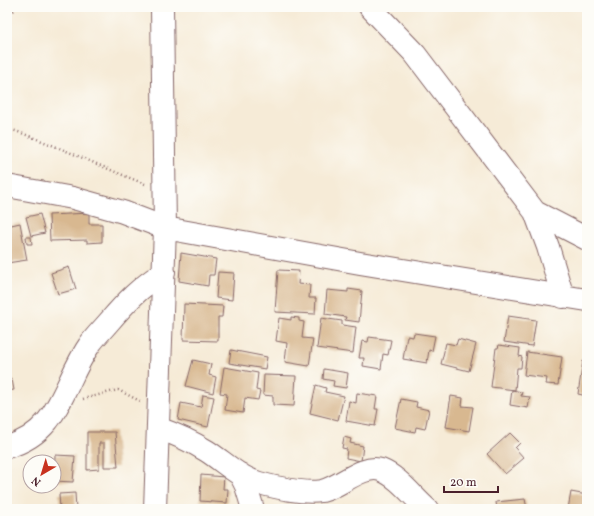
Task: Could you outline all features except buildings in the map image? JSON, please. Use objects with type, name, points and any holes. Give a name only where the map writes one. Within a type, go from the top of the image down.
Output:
[{"type":"street","points":[[155,509],[165,228],[162,7]]},
{"type":"street","points":[[370,7],[415,54],[535,212],[548,246],[563,297]]},
{"type":"street","points":[[7,186],[73,198],[123,212],[165,228],[587,300]]},
{"type":"street","points":[[535,212],[587,239]]},
{"type":"street","points":[[7,447],[34,436],[45,425],[58,406],[90,344],[140,288],[164,272]]},
{"type":"street","points":[[158,418],[184,438],[208,452],[240,474],[257,483],[312,492],[338,486],[362,472],[376,469],[394,478],[427,509]]},
{"type":"street","points":[[240,474],[246,486],[253,509]]},
{"type":"path","points":[[7,16],[18,7]]},
{"type":"path","points":[[7,128],[54,144],[87,161],[165,192]]},
{"type":"path","points":[[58,406],[118,390],[144,404],[158,418]]}]
